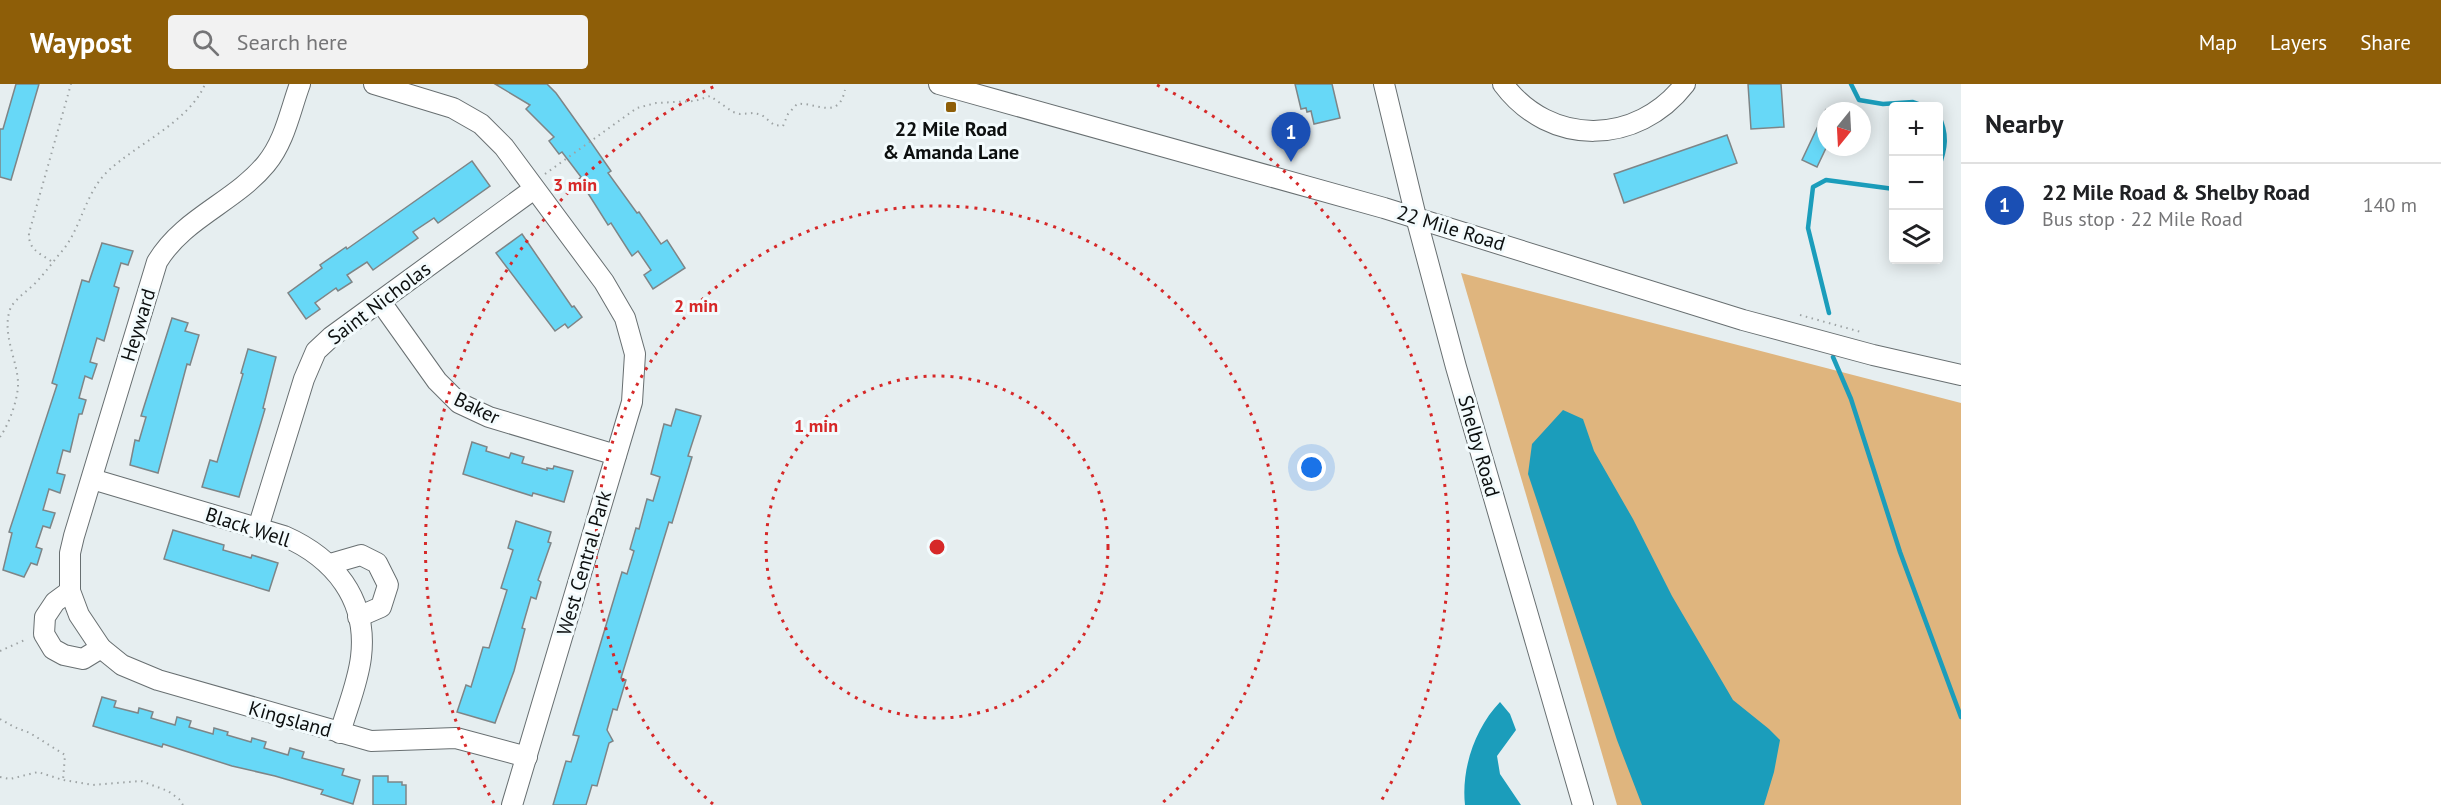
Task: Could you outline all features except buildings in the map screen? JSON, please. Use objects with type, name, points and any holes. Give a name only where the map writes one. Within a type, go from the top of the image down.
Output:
[{"type":"street","name":"Heyward","points":[[79,615],[70,591],[70,553],[158,262],[180,233],[256,175],[266,164],[282,138],[300,84]]},
{"type":"street","name":"West Central Park","points":[[374,84],[453,108],[467,115],[504,147],[604,282],[625,318],[635,354],[632,402],[513,805]]},
{"type":"street","name":"22 Mile Road","points":[[939,84],[988,91],[1102,131],[1416,217],[1743,320],[1873,355],[1961,375]]},
{"type":"street","name":"Shelby Road","points":[[1384,84],[1456,367],[1583,805]]},
{"type":"street","points":[[1503,84],[1527,111],[1547,122],[1588,131],[1625,126],[1650,115],[1669,102],[1685,84]]},
{"type":"street","name":"Saint Nicholas","points":[[258,528],[304,379],[316,351],[380,301],[534,189]]},
{"type":"street","name":"Baker","points":[[380,301],[436,381],[459,402],[489,417],[616,455]]},
{"type":"street","name":"Black Well","points":[[92,479],[258,528],[299,543],[330,564],[347,590],[358,617],[362,645],[359,665],[340,733]]},
{"type":"street","points":[[330,564],[360,555],[377,562],[388,585],[381,607],[358,617]]},
{"type":"street","points":[[70,591],[55,602],[45,617],[44,634],[52,649],[64,656],[83,658],[101,648]]},
{"type":"street","name":"Kingsland","points":[[79,615],[101,648],[122,665],[158,680],[371,741],[456,738],[527,757]]},
{"type":"path","points":[[51,261],[32,248],[28,241],[28,233],[71,84]]},
{"type":"path","points":[[0,437],[5,430],[18,385],[7,345],[6,327],[10,307],[40,278],[70,239],[94,189],[107,172],[199,98],[205,84]]},
{"type":"path","points":[[549,171],[637,108],[656,103],[695,101],[710,96],[733,112],[762,115],[768,122],[783,126],[788,114],[797,104],[821,109],[833,108],[841,102],[845,90]]},
{"type":"path","points":[[1800,315],[1861,332]]},
{"type":"path","points":[[0,651],[44,634]]},
{"type":"path","points":[[0,719],[30,733],[65,755],[63,780]]},
{"type":"path","points":[[0,777],[10,779],[38,772],[63,780],[93,785],[141,781],[168,791],[183,805]]},
{"type":"shaded area","points":[[1461,273],[1961,403],[1961,805],[1617,805]]},
{"type":"water","points":[[1563,410],[1583,419],[1594,451],[1633,519],[1672,596],[1733,700],[1780,740],[1774,772],[1764,805],[1642,805],[1617,740],[1528,474],[1532,444]]},
{"type":"water","points":[[1500,702],[1510,714],[1516,730],[1497,756],[1500,774],[1521,805],[1465,805],[1465,777],[1472,750],[1483,724]]},
{"type":"waterway","points":[[1851,84],[1859,100],[1889,104]]},
{"type":"waterway","points":[[1943,128],[1945,141],[1943,154]]},
{"type":"waterway","points":[[1829,313],[1808,228],[1813,187],[1826,180],[1889,188]]},
{"type":"waterway","points":[[1833,357],[1851,399],[1900,552],[1961,717]]},
{"type":"place","name":"22 Mile Road & Amanda Lane","points":[[951,107]]},
{"type":"place","name":"22 Mile Road & Shelby Road","points":[[1291,162]]}]
